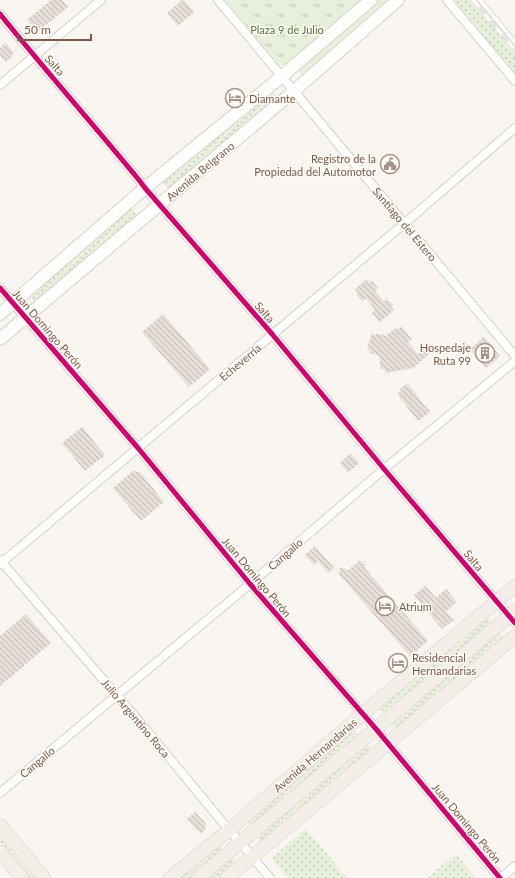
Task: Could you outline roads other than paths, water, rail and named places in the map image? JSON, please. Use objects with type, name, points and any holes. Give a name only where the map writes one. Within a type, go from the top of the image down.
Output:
[{"type":"main road","name":"Avenida Belgrano","points":[[0,314],[145,188],[281,77],[371,0]]},
{"type":"main road","name":"Avenida Belgrano","points":[[0,339],[294,91],[398,0]]},
{"type":"main road","name":"Avenida Hernandarias","points":[[170,878],[515,586]]},
{"type":"main road","name":"Avenida Hernandarias","points":[[198,878],[513,617]]},
{"type":"main road","points":[[227,878],[515,636]]},
{"type":"main road","points":[[0,824],[44,878]]},
{"type":"main road","points":[[0,852],[22,878]]},
{"type":"street","points":[[0,85],[101,0]]},
{"type":"street","name":"Santiago del Estero","points":[[218,0],[515,356]]},
{"type":"street","points":[[447,0],[515,81]]},
{"type":"street","name":"Salta","points":[[0,14],[159,205],[272,334],[497,602],[513,617]]},
{"type":"street","name":"Echeverría","points":[[1,562],[138,448],[515,128]]},
{"type":"street","name":"Juan Domingo Perón","points":[[0,288],[138,448],[250,584],[376,729],[501,878]]},
{"type":"street","name":"Cangallo","points":[[0,793],[250,584],[384,469],[515,361]]},
{"type":"street","name":"Julio Argentino Roca","points":[[1,562],[117,695],[228,830],[270,878]]},
{"type":"street","points":[[501,878],[515,866]]},
{"type":"lane","points":[[480,0],[515,42]]},
{"type":"railway","points":[[473,0],[515,50]]},
{"type":"place","name":"Diamante","points":[[235,98]]},
{"type":"place","name":"Registro de la Propiedad del Automotor","points":[[390,164]]},
{"type":"place","name":"Hospedaje Ruta 99","points":[[485,353]]},
{"type":"place","name":"Atrium","points":[[385,606]]},
{"type":"place","name":"Residencial Hernandarias","points":[[398,663]]},
{"type":"park label","name":"Plaza 9 de Julio","points":[[287,29]]}]
